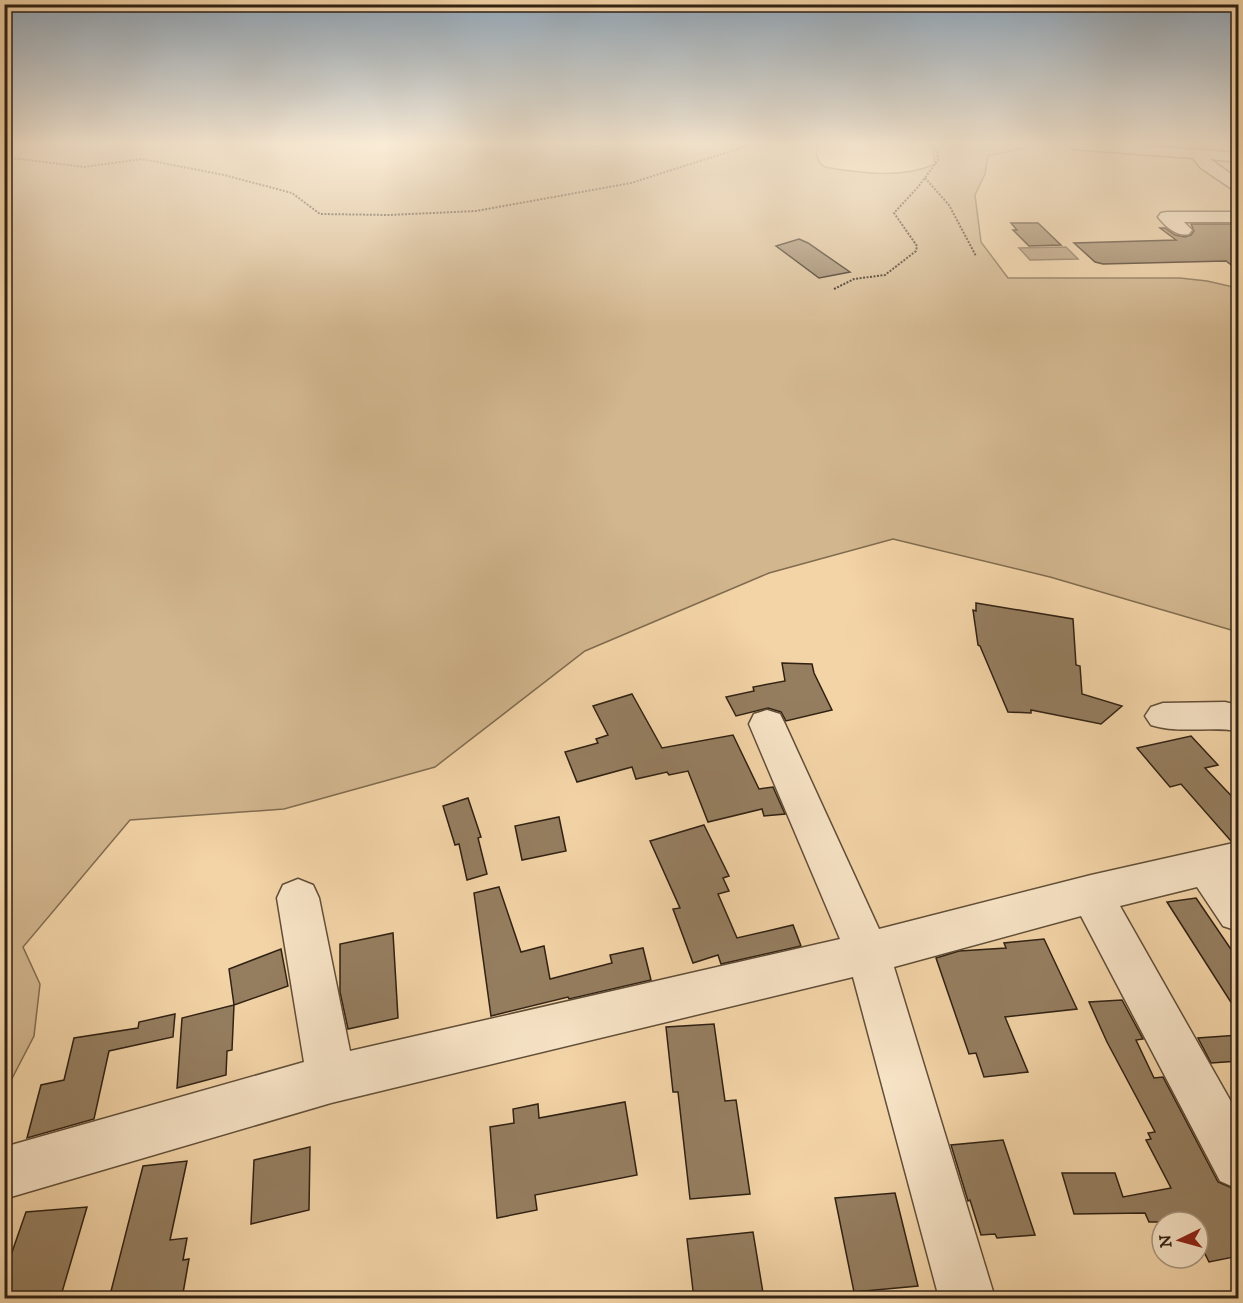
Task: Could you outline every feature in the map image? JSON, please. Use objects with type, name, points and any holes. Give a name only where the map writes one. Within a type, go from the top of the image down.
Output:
[{"type":"street","points":[[1183,230],[1167,217],[1239,217]]},
{"type":"street","points":[[1163,716],[1225,714],[1239,718]]},
{"type":"street","points":[[767,724],[868,953],[967,1299]]},
{"type":"street","points":[[4,1173],[331,1079],[868,953],[1222,862],[1239,912]]},
{"type":"street","points":[[1091,894],[1239,1163]]},
{"type":"street","points":[[298,898],[331,1079]]},
{"type":"path","points":[[309,206],[320,214],[389,215],[476,211],[502,206]]},
{"type":"path","points":[[834,289],[854,279],[885,275],[916,251],[915,241],[894,213],[900,206]]},
{"type":"path","points":[[950,206],[976,256]]},
{"type":"shaded area","points":[[5,206],[976,206],[981,242],[1008,278],[1180,278],[1238,288],[1238,632],[1050,577],[893,539],[769,573],[585,651],[435,767],[284,809],[130,820],[23,947],[40,984],[34,1036],[5,1092]]},
{"type":"shaded area","points":[[1066,247],[1078,259],[1030,260],[1019,248]]},
{"type":"building","points":[[1011,223],[1038,223],[1061,245],[1029,246],[1013,230],[1017,230]]},
{"type":"building","points":[[1191,224],[1239,224],[1239,271],[1226,261],[1103,264],[1095,262],[1074,243],[1176,240],[1160,228],[1185,237],[1194,231]]},
{"type":"building","points":[[799,239],[850,272],[819,278],[776,246]]},
{"type":"building","points":[[976,603],[1073,619],[1076,665],[1080,666],[1082,694],[1122,706],[1101,724],[1031,710],[1031,713],[1008,712],[978,645],[973,610],[976,611]]},
{"type":"building","points":[[782,663],[812,664],[832,710],[786,721],[781,712],[768,708],[736,716],[726,697],[754,691],[753,687],[785,681]]},
{"type":"building","points":[[632,694],[662,748],[733,735],[759,789],[773,787],[785,814],[764,816],[762,809],[708,822],[688,771],[669,775],[667,772],[636,779],[632,767],[577,782],[565,752],[598,743],[596,739],[608,735],[593,706]]},
{"type":"building","points":[[1191,736],[1218,765],[1205,768],[1239,804],[1239,840],[1231,841],[1181,784],[1170,787],[1137,748]]},
{"type":"building","points":[[468,798],[481,837],[478,838],[487,874],[467,880],[459,844],[455,845],[443,806]]},
{"type":"building","points":[[559,817],[566,851],[522,860],[515,826]]},
{"type":"building","points":[[704,825],[729,876],[723,878],[729,891],[718,894],[737,938],[793,925],[801,946],[721,964],[718,955],[693,963],[673,909],[680,908],[650,841]]},
{"type":"building","points":[[499,887],[521,952],[544,946],[550,979],[612,963],[610,955],[643,948],[651,980],[491,1016],[474,893]]},
{"type":"building","points":[[1196,898],[1239,961],[1239,1015],[1167,902]]},
{"type":"building","points":[[393,933],[398,1018],[348,1029],[340,992],[340,944]]},
{"type":"building","points":[[1044,939],[1077,1009],[1005,1017],[1028,1072],[984,1077],[976,1053],[969,1054],[936,958],[959,951],[1006,948],[1004,943]]},
{"type":"building","points":[[281,949],[288,986],[234,1005],[229,969]]},
{"type":"building","points":[[1122,1000],[1143,1039],[1136,1040],[1154,1078],[1163,1077],[1218,1182],[1239,1191],[1239,1256],[1210,1262],[1210,1210],[1150,1210],[1150,1222],[1145,1213],[1074,1214],[1062,1173],[1115,1173],[1123,1197],[1171,1188],[1146,1140],[1151,1139],[1148,1133],[1155,1132],[1107,1042],[1089,1002]]},
{"type":"building","points":[[234,1005],[232,1050],[227,1051],[226,1075],[177,1088],[182,1018]]},
{"type":"building","points":[[175,1014],[173,1037],[109,1051],[94,1119],[27,1138],[41,1085],[64,1080],[74,1038],[138,1028],[139,1022]]},
{"type":"building","points":[[714,1024],[725,1101],[736,1100],[750,1194],[690,1199],[678,1092],[673,1092],[666,1027]]},
{"type":"building","points":[[1239,1035],[1239,1061],[1211,1063],[1198,1038]]},
{"type":"building","points":[[625,1102],[637,1175],[535,1195],[537,1210],[497,1218],[490,1127],[514,1123],[513,1109],[538,1104],[539,1118]]},
{"type":"building","points":[[1003,1140],[1035,1235],[997,1238],[995,1234],[981,1235],[970,1200],[968,1201],[951,1145]]},
{"type":"building","points":[[310,1147],[309,1210],[251,1224],[254,1160]]},
{"type":"building","points":[[187,1161],[170,1240],[187,1238],[183,1260],[189,1259],[182,1299],[109,1299],[143,1166]]},
{"type":"building","points":[[895,1193],[918,1286],[854,1292],[835,1198]]},
{"type":"building","points":[[87,1207],[60,1299],[4,1299],[4,1275],[26,1212]]},
{"type":"building","points":[[753,1232],[764,1299],[694,1299],[687,1239]]}]
